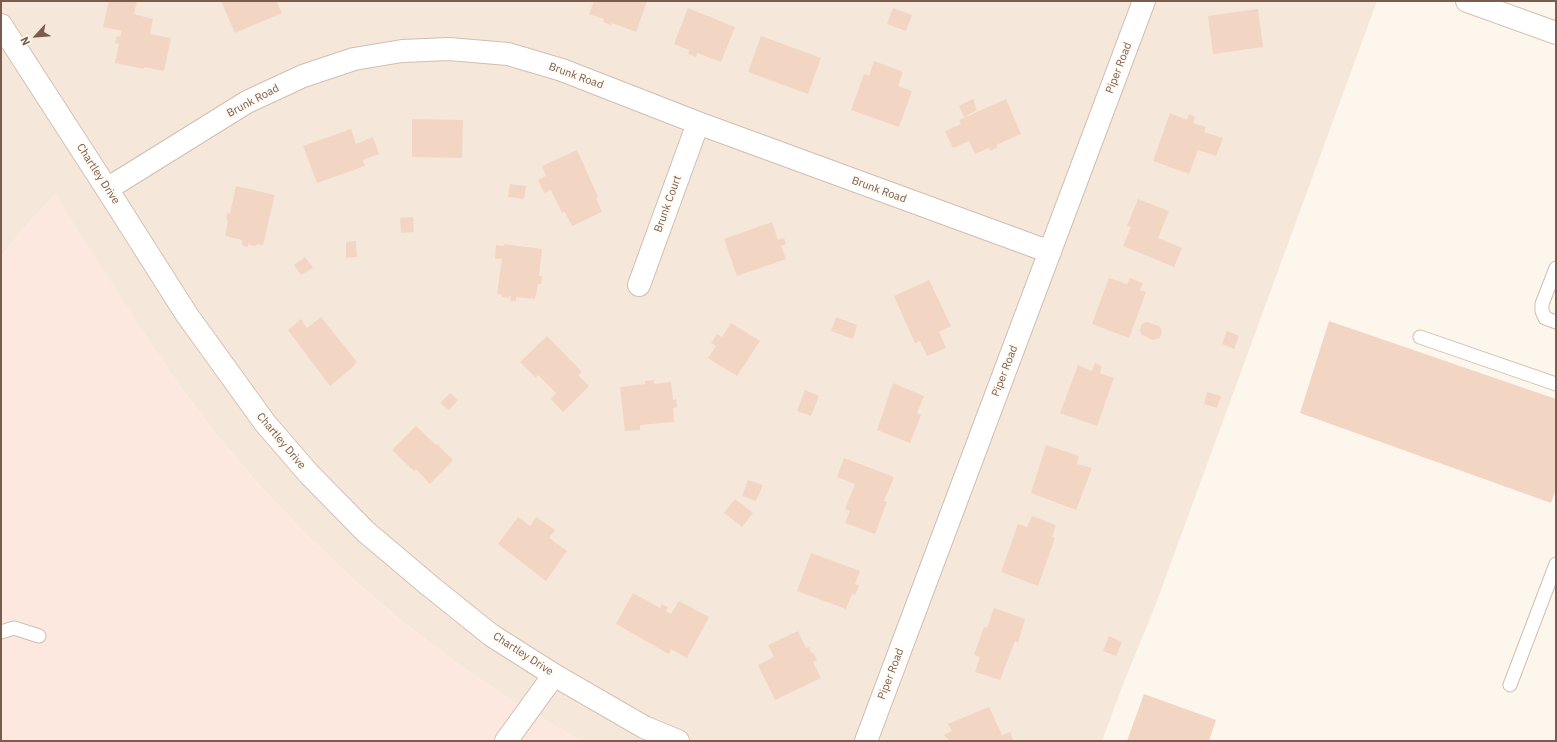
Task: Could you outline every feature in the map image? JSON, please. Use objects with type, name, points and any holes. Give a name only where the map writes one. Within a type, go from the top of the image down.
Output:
[{"type":"street","name":"Piper Road","points":[[866,741],[1144,1]]},
{"type":"street","points":[[1467,1],[1556,34]]},
{"type":"street","name":"Chartley Drive","points":[[1,25],[187,315],[265,423],[309,474],[366,532],[430,586],[492,634],[554,675],[644,726],[678,741]]},
{"type":"street","name":"Brunk Road","points":[[107,189],[248,102],[303,76],[354,60],[402,51],[449,49],[508,54],[562,70],[698,123],[1050,252]]},
{"type":"street","name":"Brunk Court","points":[[639,285],[698,123]]},
{"type":"street","points":[[506,741],[554,675]]},
{"type":"lane","points":[[1556,268],[1542,304],[1542,312],[1545,318],[1556,322]]},
{"type":"lane","points":[[1420,337],[1556,384]]},
{"type":"lane","points":[[1510,685],[1556,564]]},
{"type":"lane","points":[[1,632],[14,628],[39,636]]},
{"type":"shaded area","points":[[1,1],[1377,1],[1154,609],[1102,741],[581,741],[510,699],[455,662],[403,622],[353,579],[305,533],[259,485],[217,435],[177,382],[140,328],[34,216],[1,257]]},
{"type":"shaded area","points":[[55,194],[177,382],[217,435],[259,485],[305,533],[353,579],[403,622],[455,662],[510,699],[581,741],[1,741],[1,257],[34,216]]},
{"type":"building","points":[[109,1],[137,1],[134,14],[153,19],[150,34],[171,38],[164,71],[144,67],[144,69],[115,63],[119,44],[115,43],[117,36],[120,37],[122,31],[103,27]]},
{"type":"building","points":[[221,1],[276,1],[282,13],[235,33]]},
{"type":"building","points":[[594,1],[647,1],[636,32],[612,23],[611,25],[603,22],[604,19],[589,14]]},
{"type":"building","points":[[688,8],[735,27],[721,62],[697,53],[696,57],[688,54],[689,50],[674,44]]},
{"type":"building","points":[[893,8],[912,15],[906,31],[887,24]]},
{"type":"building","points":[[1258,9],[1263,47],[1213,54],[1208,16]]},
{"type":"building","points":[[761,36],[821,58],[808,94],[748,72]]},
{"type":"building","points":[[874,61],[903,72],[898,86],[912,91],[899,127],[851,110],[864,74],[869,76]]},
{"type":"building","points":[[973,99],[977,110],[964,117],[959,106]]},
{"type":"building","points":[[1006,99],[1021,134],[996,145],[998,147],[990,151],[989,148],[975,154],[969,141],[953,148],[945,131],[961,124],[959,120]]},
{"type":"building","points":[[1170,113],[1187,120],[1189,114],[1195,117],[1193,123],[1206,127],[1204,132],[1223,138],[1216,156],[1198,150],[1189,174],[1153,161]]},
{"type":"building","points":[[412,119],[463,120],[462,158],[412,157]]},
{"type":"building","points":[[351,129],[356,144],[373,137],[379,154],[363,160],[365,166],[317,183],[303,146]]},
{"type":"building","points":[[577,150],[598,197],[596,198],[602,212],[572,226],[565,212],[562,213],[551,190],[544,193],[538,180],[546,176],[542,166]]},
{"type":"building","points":[[510,184],[526,186],[524,199],[508,197]]},
{"type":"building","points":[[236,186],[275,195],[263,245],[250,245],[249,242],[248,247],[242,245],[242,240],[225,236],[228,221],[226,220],[227,213],[230,214]]},
{"type":"building","points":[[1138,199],[1169,211],[1158,238],[1182,248],[1174,267],[1123,246],[1131,227],[1127,226]]},
{"type":"building","points":[[413,217],[414,232],[401,233],[400,218]]},
{"type":"building","points":[[772,222],[778,240],[784,238],[786,244],[781,246],[786,259],[737,276],[724,239]]},
{"type":"building","points":[[356,241],[357,257],[346,258],[346,242]]},
{"type":"building","points":[[504,244],[542,249],[539,276],[542,276],[541,284],[538,284],[535,299],[516,297],[516,301],[510,301],[511,296],[509,296],[509,298],[502,297],[502,295],[497,294],[502,259],[495,259],[496,245],[503,246]]},
{"type":"building","points":[[305,257],[313,268],[301,275],[294,265]]},
{"type":"building","points":[[1109,278],[1127,284],[1130,278],[1143,283],[1140,290],[1146,292],[1129,338],[1092,324]]},
{"type":"building","points":[[929,280],[951,326],[939,332],[946,348],[927,356],[920,341],[915,343],[894,296]]},
{"type":"building","points":[[321,317],[357,362],[330,386],[288,330],[301,319],[307,328]]},
{"type":"building","points":[[836,317],[857,325],[853,339],[831,331]]},
{"type":"building","points":[[1329,321],[1556,399],[1556,489],[1551,503],[1300,413]]},
{"type":"building","points":[[1147,322],[1159,326],[1162,331],[1160,338],[1153,340],[1142,335],[1140,330],[1142,324]]},
{"type":"building","points":[[731,323],[760,341],[737,376],[708,358],[716,346],[711,343],[717,334],[722,337]]},
{"type":"building","points":[[1227,331],[1239,336],[1234,349],[1222,344]]},
{"type":"building","points":[[547,336],[582,372],[578,375],[589,386],[563,412],[551,399],[556,393],[538,375],[536,378],[520,362]]},
{"type":"building","points":[[1095,363],[1102,366],[1100,373],[1114,378],[1097,426],[1060,413],[1078,365],[1092,371]]},
{"type":"building","points":[[654,380],[654,384],[671,382],[673,400],[676,399],[677,407],[673,408],[674,422],[640,425],[640,430],[625,431],[620,387],[645,384],[645,381]]},
{"type":"building","points":[[893,383],[924,396],[917,413],[921,415],[910,443],[877,430]]},
{"type":"building","points":[[805,390],[819,396],[811,416],[797,411]]},
{"type":"building","points":[[1207,392],[1221,396],[1217,408],[1204,404]]},
{"type":"building","points":[[450,393],[458,400],[449,410],[440,403]]},
{"type":"building","points":[[416,426],[453,460],[430,484],[416,469],[414,471],[392,450]]},
{"type":"building","points":[[1046,445],[1079,456],[1077,464],[1092,468],[1076,510],[1031,493]]},
{"type":"building","points":[[844,458],[894,477],[884,501],[887,502],[875,534],[845,523],[850,511],[845,509],[855,484],[837,477]]},
{"type":"building","points":[[748,480],[763,485],[756,501],[742,496]]},
{"type":"building","points":[[735,499],[753,513],[742,527],[724,513]]},
{"type":"building","points":[[1032,516],[1056,525],[1052,537],[1055,538],[1038,586],[1001,572],[1018,524],[1027,527]]},
{"type":"building","points":[[518,517],[530,526],[536,517],[555,530],[549,538],[567,551],[546,581],[498,544]]},
{"type":"building","points":[[811,553],[860,571],[855,584],[859,586],[855,595],[852,594],[846,609],[797,591]]},
{"type":"building","points":[[633,593],[660,608],[662,604],[668,607],[666,611],[671,614],[679,601],[709,617],[687,658],[671,649],[669,654],[616,624]]},
{"type":"building","points":[[994,608],[1025,619],[1018,643],[1015,641],[1000,680],[975,672],[980,657],[974,655],[984,627],[987,628]]},
{"type":"building","points":[[798,631],[806,648],[809,647],[811,653],[813,652],[817,660],[813,662],[821,678],[775,700],[758,665],[774,657],[768,645]]},
{"type":"building","points":[[1109,636],[1122,642],[1116,656],[1103,651]]},
{"type":"building","points":[[1144,694],[1216,720],[1209,741],[1127,741]]},
{"type":"building","points":[[989,707],[1002,735],[1010,732],[1014,741],[956,741],[955,739],[950,741],[944,735],[952,731],[948,724]]}]
